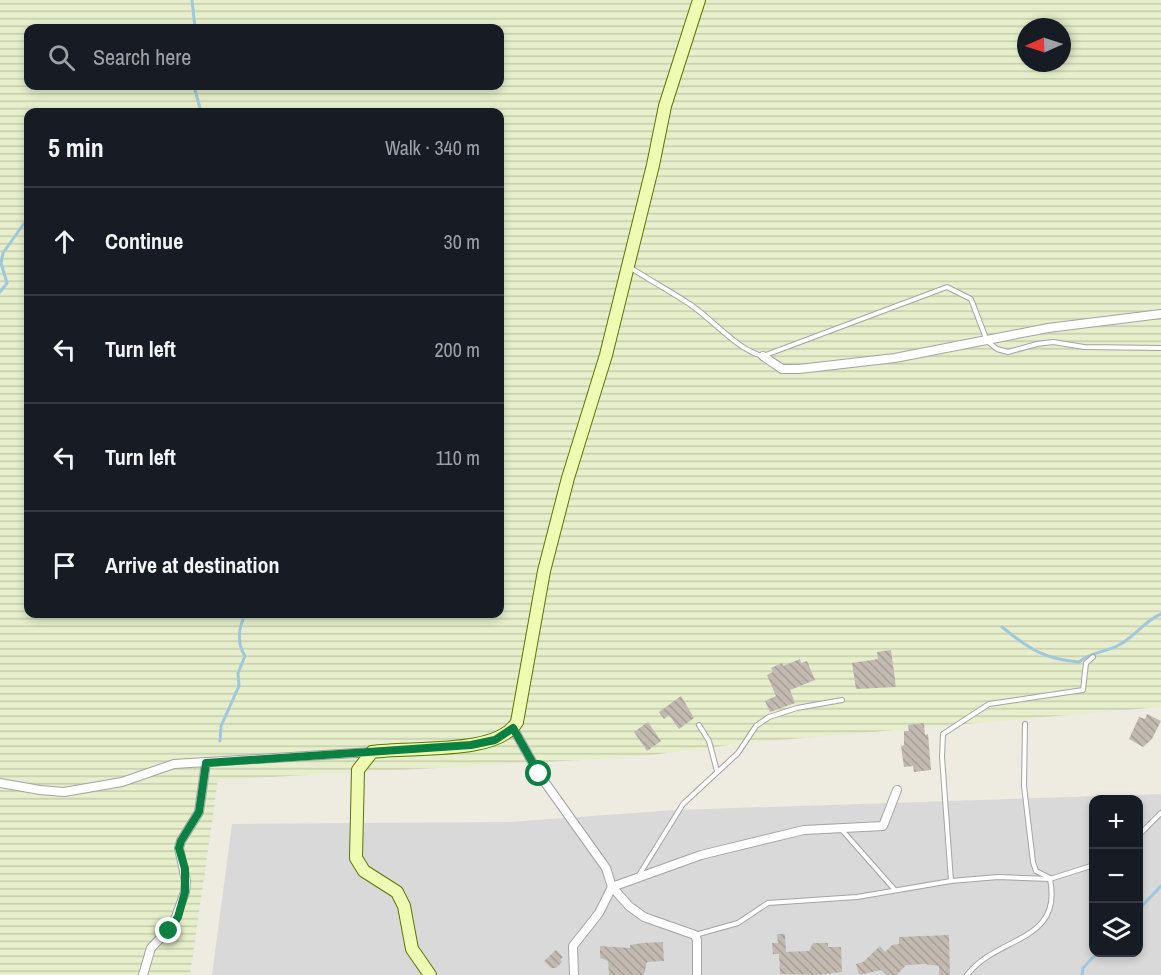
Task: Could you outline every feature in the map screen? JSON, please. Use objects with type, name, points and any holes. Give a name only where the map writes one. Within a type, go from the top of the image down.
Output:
[{"type":"street","points":[[0,783],[64,792],[122,782],[174,764],[372,752],[487,742],[502,737],[513,728],[519,714],[528,651],[544,572],[573,461],[600,380],[653,165],[665,106],[699,0]]},
{"type":"street","points":[[763,356],[782,369],[799,369],[895,358],[1048,327],[1161,314]]},
{"type":"street","points":[[513,728],[539,774],[606,868],[612,887],[636,912],[694,935],[697,940],[697,975]]},
{"type":"street","points":[[372,752],[358,770],[356,858],[364,871],[398,892],[404,906],[412,949],[430,975]]},
{"type":"street","points":[[143,975],[151,948],[173,925],[185,892],[185,869],[179,848],[199,812],[206,763]]},
{"type":"street","points":[[574,975],[573,946],[599,913],[612,887],[702,855],[793,833],[883,826],[897,790]]},
{"type":"lane","points":[[628,266],[692,306],[721,327],[746,351],[763,356],[947,287],[971,299],[987,341],[997,349],[1008,352],[1053,342],[1084,347],[1161,348]]},
{"type":"lane","points":[[951,881],[941,744],[943,734],[989,704],[1083,690],[1086,663],[1093,657]]},
{"type":"lane","points":[[637,878],[682,804],[738,753],[756,726],[769,717],[822,702],[842,700]]},
{"type":"lane","points":[[967,975],[989,955],[1023,938],[1046,920],[1054,899],[1050,879],[1036,871],[1033,862],[1024,786],[1025,724]]},
{"type":"lane","points":[[699,725],[710,741],[717,772]]},
{"type":"lane","points":[[1143,831],[1161,813]]},
{"type":"lane","points":[[841,828],[894,890]]},
{"type":"lane","points":[[694,935],[738,922],[768,903],[857,897],[951,881],[998,877],[1050,879],[1089,866]]},
{"type":"shaded area","points":[[1161,794],[1161,975],[212,975],[232,824],[509,822],[675,810],[1089,796],[1089,957],[1143,957],[1143,795],[1131,795]]},
{"type":"green space","points":[[0,0],[1161,0],[1161,707],[745,743],[636,757],[218,780],[190,975],[0,975]]},
{"type":"building","points":[[891,650],[896,687],[856,689],[852,663],[878,659],[877,652]]},
{"type":"building","points":[[800,659],[801,663],[807,661],[815,680],[790,690],[795,703],[770,712],[765,701],[776,696],[767,675],[773,672],[771,668]]},
{"type":"building","points":[[681,696],[694,718],[679,729],[669,715],[664,719],[659,712]]},
{"type":"building","points":[[1147,714],[1161,721],[1152,739],[1143,747],[1129,739],[1139,717],[1145,719]]},
{"type":"building","points":[[648,722],[661,741],[647,751],[634,732]]},
{"type":"building","points":[[924,723],[925,735],[928,734],[931,770],[914,772],[913,766],[904,767],[901,746],[904,745],[904,731],[909,731],[908,725]]},
{"type":"building","points":[[777,934],[785,934],[786,952],[809,951],[813,943],[828,943],[828,947],[841,947],[842,972],[818,975],[780,974],[779,954],[773,954],[772,943],[778,943]]},
{"type":"building","points":[[949,935],[950,975],[939,975],[939,966],[924,964],[906,965],[897,975],[886,975],[881,970],[859,975],[856,964],[863,962],[880,946],[885,952],[892,945],[899,944],[899,937]]},
{"type":"building","points":[[663,942],[664,961],[647,962],[644,975],[609,975],[608,961],[600,958],[600,946],[630,948],[630,945]]},
{"type":"building","points":[[556,950],[563,957],[560,960],[562,962],[556,968],[551,968],[544,961]]},
{"type":"waterway","points":[[192,0],[195,24]]},
{"type":"waterway","points":[[195,90],[200,108]]},
{"type":"waterway","points":[[0,292],[7,283],[1,263],[3,253],[24,224]]},
{"type":"waterway","points":[[1002,627],[1038,652],[1067,661],[1079,662],[1119,645],[1161,614]]},
{"type":"waterway","points":[[220,741],[221,726],[239,686],[238,673],[245,656],[240,646],[239,635],[243,618]]},
{"type":"waterway","points":[[1143,905],[1161,886]]},
{"type":"waterway","points":[[1082,975],[1083,968],[1093,957]]},
{"type":"route","points":[[169,931],[178,917],[185,892],[185,869],[179,848],[185,833],[192,826],[199,812],[206,763],[471,745],[495,740],[508,734],[513,728],[539,774]]}]
